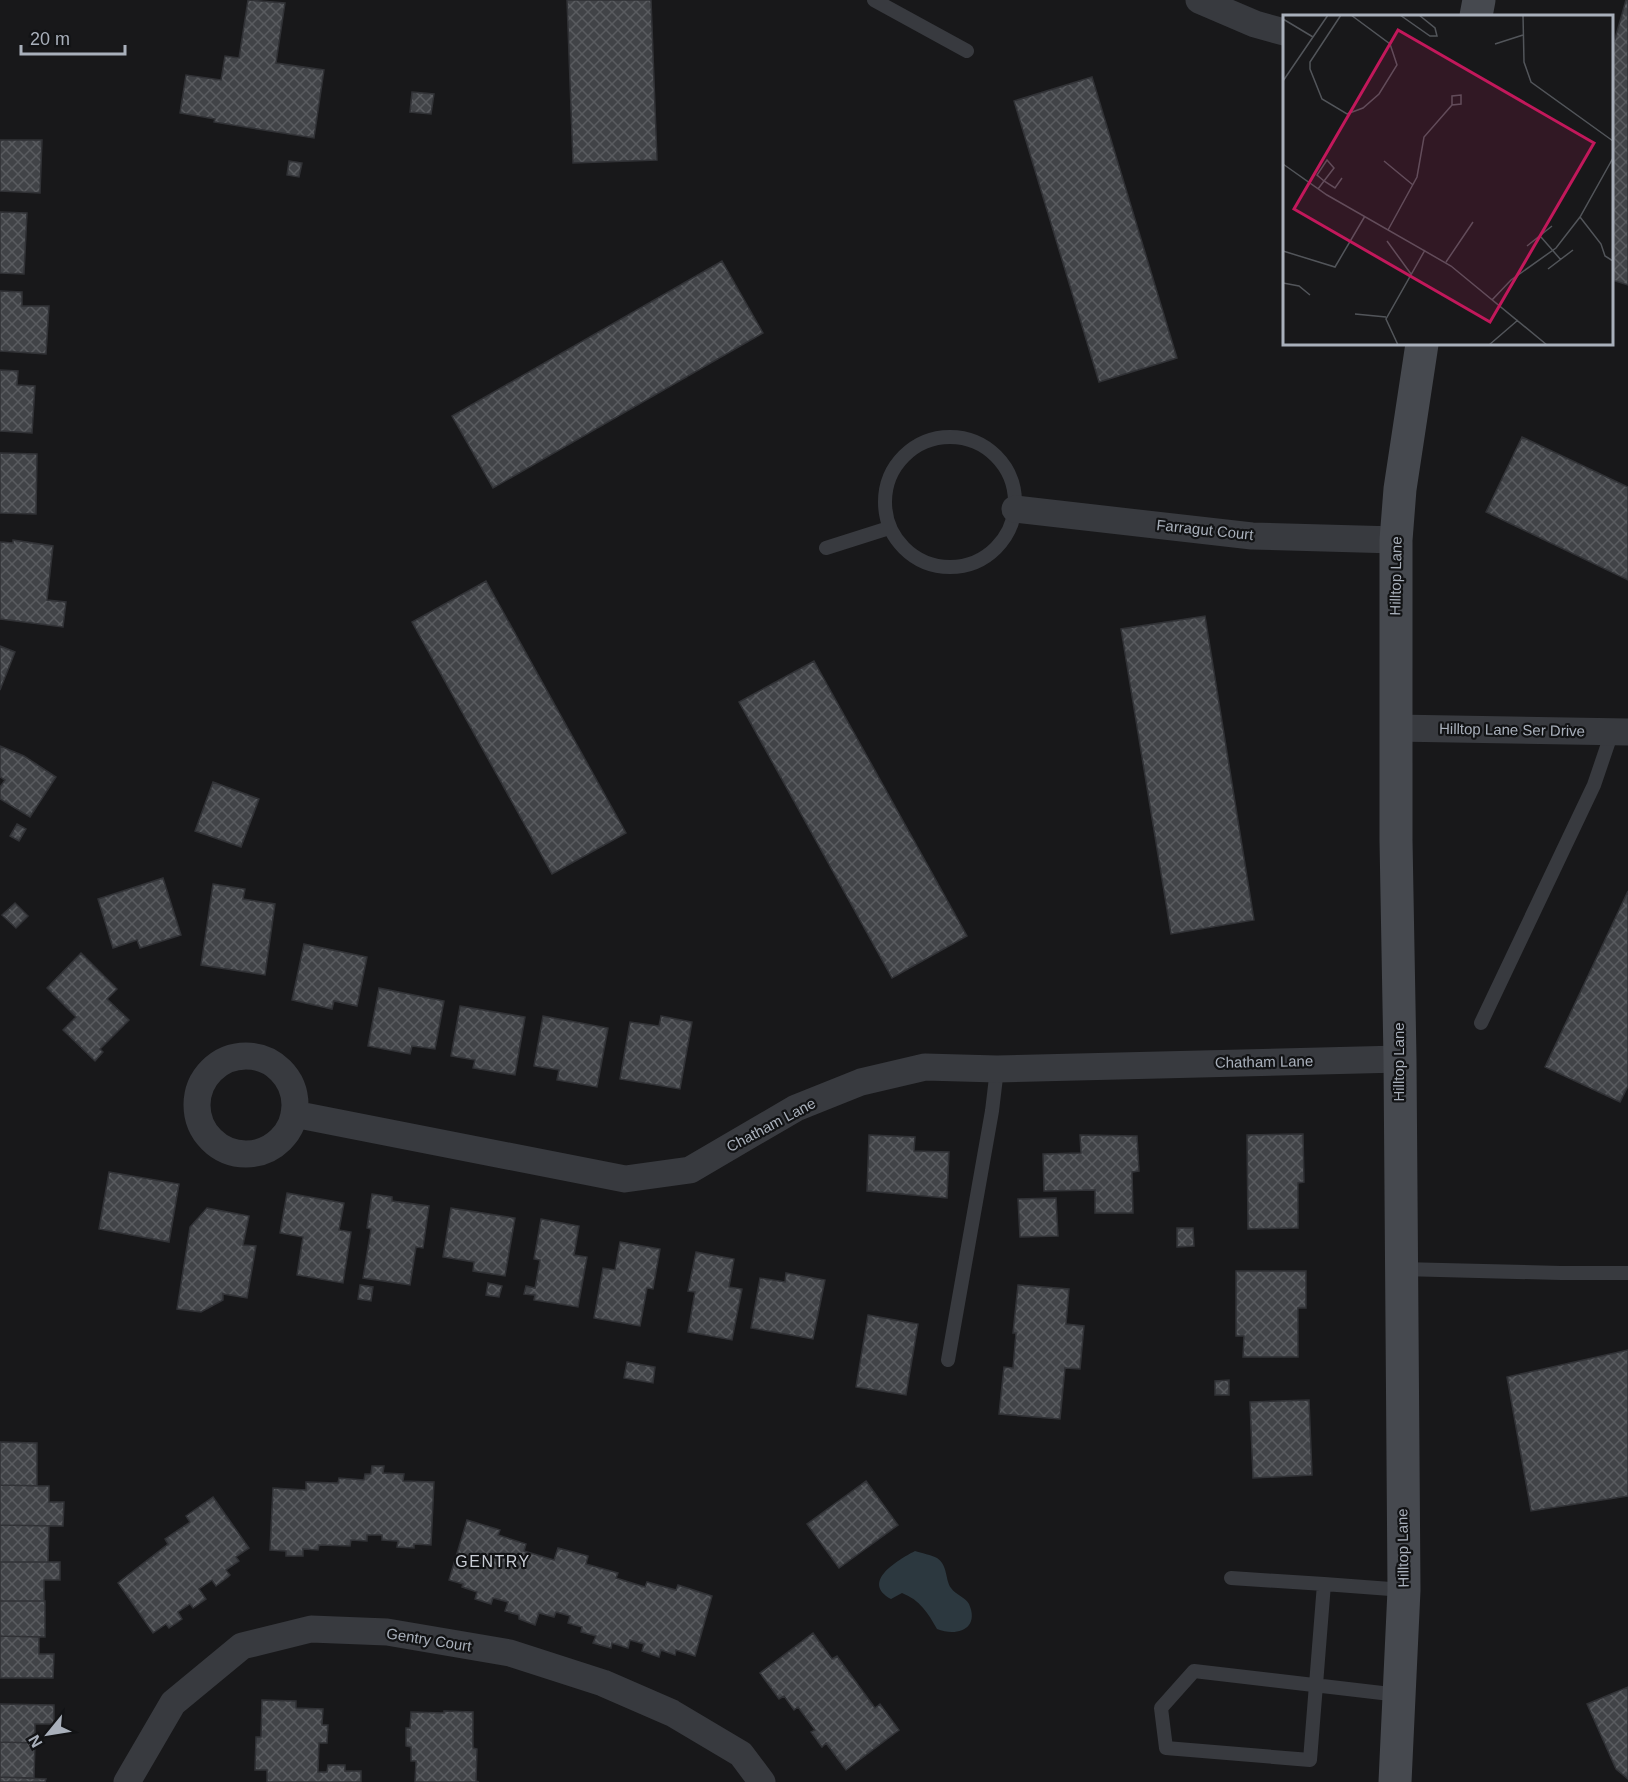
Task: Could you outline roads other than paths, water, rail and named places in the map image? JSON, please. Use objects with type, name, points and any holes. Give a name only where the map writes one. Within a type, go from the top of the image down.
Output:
[{"type":"street","points":[[1199,0],[1255,24],[1283,32]]},
{"type":"street","points":[[1476,15],[1479,0]]},
{"type":"street","name":"Hilltop Lane","points":[[1395,1782],[1404,1590],[1395,728],[1396,540],[1400,489],[1422,345]]},
{"type":"street","name":"Farragut Court","points":[[1015,509],[1252,536],[1396,540]]},
{"type":"street","name":"Hilltop Lane Ser Drive","points":[[1395,728],[1620,732]]},
{"type":"street","name":"Chatham Lane","points":[[294,1114],[625,1179],[690,1170],[796,1108],[861,1082],[925,1067],[997,1069],[1400,1059]]},
{"type":"street","name":"Gentry Court","points":[[127,1782],[173,1703],[243,1646],[310,1629],[387,1632],[510,1653],[603,1683],[672,1713],[741,1754],[762,1782]]},
{"type":"lane","points":[[874,0],[967,51]]},
{"type":"lane","points":[[941,436],[966,438],[990,449],[1007,469],[1015,494],[1013,519],[1002,542],[982,559],[958,567],[932,566],[910,554],[892,535],[889,528],[884,510],[886,485],[897,461],[916,444],[941,436]]},
{"type":"lane","points":[[825,548],[889,528]]},
{"type":"lane","points":[[1481,1023],[1620,732]]},
{"type":"lane","points":[[948,1360],[992,1111],[997,1069]]},
{"type":"lane","points":[[1401,1269],[1628,1273]]},
{"type":"lane","points":[[1231,1578],[1404,1590]]},
{"type":"lane","points":[[1324,1584],[1316,1686],[1310,1760],[1166,1748],[1161,1708],[1194,1671],[1316,1686],[1399,1695]]},
{"type":"district","name":"GENTRY","points":[[493,1561]]}]
